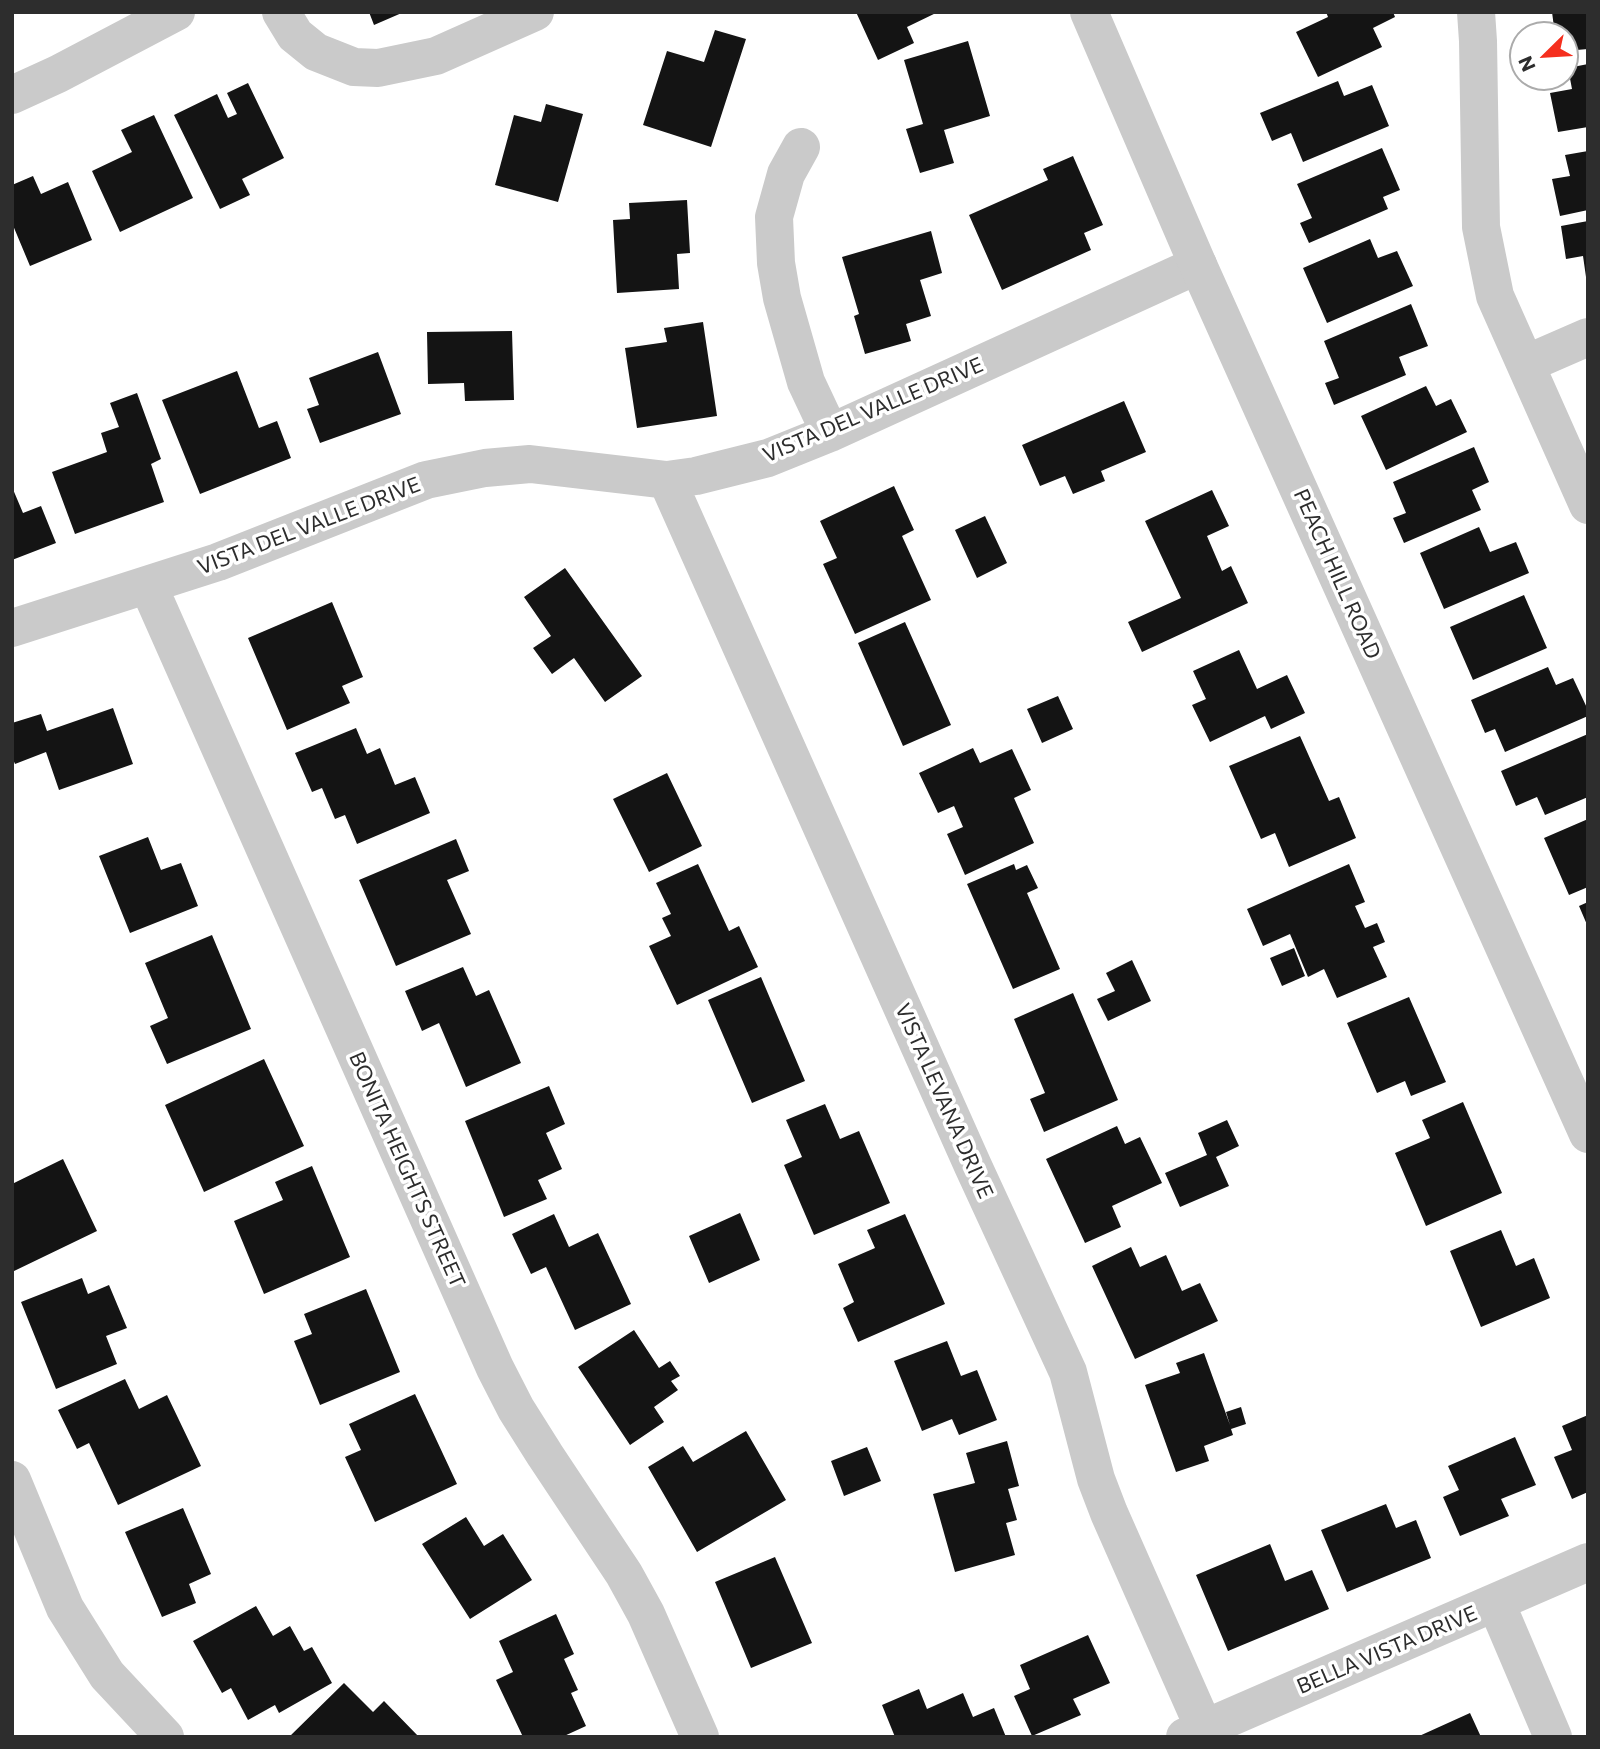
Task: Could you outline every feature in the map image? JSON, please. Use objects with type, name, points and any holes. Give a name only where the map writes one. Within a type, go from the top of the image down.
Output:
[{"type":"street","points":[[12,94],[58,74],[176,12]]},
{"type":"street","points":[[281,12],[295,34],[316,52],[354,67],[378,68],[436,56],[535,12]]},
{"type":"street","name":"PEACH HILL ROAD","points":[[1089,12],[1198,265],[1588,1134]]},
{"type":"street","points":[[1476,12],[1481,227],[1495,296],[1588,505]]},
{"type":"street","points":[[801,146],[786,174],[774,217],[776,263],[782,298],[806,382],[830,433]]},
{"type":"street","name":"VISTA DEL VALLE DRIVE","points":[[12,628],[218,562],[426,480],[485,468],[530,464],[667,480],[696,476],[768,458],[830,433],[1198,265]]},
{"type":"street","points":[[1526,364],[1588,337]]},
{"type":"street","name":"VISTA LEVANA DRIVE","points":[[667,480],[973,1166],[1068,1372],[1096,1479],[1195,1732]]},
{"type":"street","name":"BONITA HEIGHTS STREET","points":[[148,585],[495,1368],[516,1409],[624,1574],[646,1614],[700,1737]]},
{"type":"street","points":[[12,1480],[65,1608],[107,1675],[165,1737]]},
{"type":"street","name":"BELLA VISTA DRIVE","points":[[1195,1732],[1588,1562]]},
{"type":"street","points":[[1496,1603],[1553,1737]]},
{"type":"building","points":[[369,12],[404,12],[374,25]]},
{"type":"building","points":[[856,12],[938,12],[907,27],[914,43],[878,60]]},
{"type":"building","points":[[1326,12],[1393,12],[1395,17],[1373,28],[1382,47],[1318,77],[1296,32],[1328,17]]},
{"type":"building","points":[[1552,12],[1588,12],[1588,49],[1579,50],[1579,21],[1553,21]]},
{"type":"building","points":[[715,30],[746,39],[711,147],[643,125],[667,51],[704,62]]},
{"type":"building","points":[[968,41],[990,116],[944,130],[954,163],[920,173],[906,129],[923,124],[904,60]]},
{"type":"building","points":[[1588,64],[1588,127],[1558,132],[1550,93],[1579,91],[1579,66]]},
{"type":"building","points":[[1338,81],[1344,96],[1372,85],[1389,126],[1303,162],[1291,133],[1272,141],[1260,113]]},
{"type":"building","points":[[248,83],[284,158],[242,179],[250,195],[220,209],[174,115],[217,94],[228,118],[237,114],[227,93]]},
{"type":"building","points":[[546,104],[583,114],[558,202],[495,185],[514,115],[541,122]]},
{"type":"building","points":[[154,115],[193,198],[120,232],[92,171],[132,152],[121,130]]},
{"type":"building","points":[[1382,148],[1400,190],[1383,197],[1388,209],[1309,243],[1300,223],[1312,218],[1297,184]]},
{"type":"building","points":[[1588,151],[1588,210],[1560,216],[1552,179],[1570,176],[1565,155]]},
{"type":"building","points":[[1073,156],[1103,225],[1084,233],[1091,250],[1002,290],[969,215],[1048,180],[1043,169]]},
{"type":"building","points":[[33,176],[41,194],[68,182],[92,240],[30,266],[12,223],[12,185]]},
{"type":"building","points":[[687,200],[690,253],[677,254],[679,289],[617,293],[613,220],[630,219],[629,203]]},
{"type":"building","points":[[1588,221],[1586,277],[1583,256],[1566,259],[1561,226]]},
{"type":"building","points":[[931,231],[942,273],[920,280],[931,316],[906,324],[911,341],[865,354],[854,316],[859,314],[842,257]]},
{"type":"building","points":[[1370,239],[1378,258],[1397,251],[1413,286],[1327,323],[1303,268]]},
{"type":"building","points":[[1411,304],[1428,346],[1399,357],[1406,375],[1334,405],[1325,383],[1339,378],[1324,341]]},
{"type":"building","points":[[703,322],[717,416],[637,428],[625,348],[667,342],[664,328]]},
{"type":"building","points":[[512,331],[514,400],[465,401],[464,383],[428,384],[427,332]]},
{"type":"building","points":[[378,352],[401,414],[320,443],[307,409],[319,405],[309,378]]},
{"type":"building","points":[[237,371],[259,428],[277,421],[291,458],[200,494],[162,400]]},
{"type":"building","points":[[1426,386],[1436,406],[1451,399],[1467,432],[1386,470],[1361,416]]},
{"type":"building","points":[[137,393],[161,459],[151,464],[164,502],[75,534],[52,472],[107,452],[101,433],[119,427],[110,403]]},
{"type":"building","points":[[1124,401],[1146,452],[1101,471],[1105,481],[1073,494],[1065,476],[1040,486],[1022,445]]},
{"type":"building","points":[[1474,447],[1489,482],[1472,490],[1481,510],[1404,543],[1393,518],[1406,513],[1393,482]]},
{"type":"building","points":[[894,486],[914,530],[902,536],[931,600],[855,634],[823,564],[837,558],[820,521]]},
{"type":"building","points":[[12,487],[23,513],[41,506],[56,543],[12,560]]},
{"type":"building","points":[[1212,490],[1229,526],[1207,536],[1222,571],[1231,566],[1248,603],[1142,652],[1128,622],[1181,598],[1145,521]]},
{"type":"building","points":[[985,516],[1007,563],[977,578],[955,530]]},
{"type":"building","points":[[1479,527],[1490,552],[1516,542],[1529,573],[1444,609],[1420,553]]},
{"type":"building","points":[[565,568],[642,676],[605,702],[574,658],[552,674],[533,648],[551,636],[524,597]]},
{"type":"building","points":[[1524,595],[1547,648],[1473,680],[1450,627]]},
{"type":"building","points":[[332,602],[363,677],[342,686],[350,703],[287,730],[248,638]]},
{"type":"building","points":[[905,622],[951,725],[903,746],[858,643]]},
{"type":"building","points":[[1239,650],[1257,689],[1287,675],[1305,713],[1271,729],[1265,716],[1210,742],[1192,705],[1206,699],[1193,671]]},
{"type":"building","points":[[1548,667],[1556,685],[1573,678],[1588,710],[1588,716],[1505,752],[1495,729],[1485,733],[1471,700]]},
{"type":"building","points":[[1058,696],[1073,729],[1042,743],[1027,709]]},
{"type":"building","points":[[113,708],[133,764],[59,790],[46,752],[15,764],[12,757],[12,723],[41,714],[47,731]]},
{"type":"building","points":[[356,728],[367,754],[380,748],[395,785],[415,777],[430,813],[357,844],[345,815],[335,819],[322,788],[312,792],[295,753]]},
{"type":"building","points":[[1588,734],[1588,797],[1545,815],[1537,797],[1516,806],[1501,771]]},
{"type":"building","points":[[1300,736],[1329,801],[1339,797],[1356,838],[1289,867],[1275,833],[1261,839],[1229,766]]},
{"type":"building","points":[[973,748],[980,763],[1012,749],[1031,790],[1014,798],[1034,843],[965,875],[947,834],[963,827],[954,806],[938,813],[919,773]]},
{"type":"building","points":[[667,773],[702,846],[649,872],[613,799]]},
{"type":"building","points":[[1588,819],[1588,887],[1569,895],[1544,838]]},
{"type":"building","points":[[148,837],[161,870],[181,863],[198,906],[130,933],[99,856]]},
{"type":"building","points":[[456,839],[469,871],[447,880],[471,934],[396,966],[359,880]]},
{"type":"building","points":[[698,864],[729,931],[739,926],[758,967],[677,1005],[649,946],[671,936],[662,918],[671,914],[656,883]]},
{"type":"building","points":[[1014,864],[1016,870],[1027,865],[1038,888],[1027,893],[1060,969],[1013,989],[967,884]]},
{"type":"building","points":[[1349,864],[1365,902],[1355,906],[1365,928],[1377,923],[1385,942],[1373,947],[1387,977],[1337,998],[1324,969],[1308,977],[1290,934],[1263,946],[1247,909]]},
{"type":"building","points":[[1588,902],[1588,927],[1579,906]]},
{"type":"building","points":[[212,935],[251,1029],[167,1064],[150,1026],[168,1018],[145,963]]},
{"type":"building","points":[[1294,948],[1305,976],[1282,986],[1270,958]]},
{"type":"building","points":[[1132,960],[1151,1001],[1108,1021],[1097,999],[1115,991],[1106,973]]},
{"type":"building","points":[[463,967],[476,996],[489,990],[521,1063],[466,1087],[439,1023],[422,1031],[405,991]]},
{"type":"building","points":[[761,977],[805,1081],[752,1103],[708,1000]]},
{"type":"building","points":[[1073,993],[1118,1100],[1044,1132],[1030,1099],[1045,1093],[1014,1019]]},
{"type":"building","points":[[1409,997],[1446,1082],[1411,1096],[1405,1081],[1377,1093],[1347,1023]]},
{"type":"building","points":[[264,1059],[304,1146],[204,1192],[165,1105]]},
{"type":"building","points":[[549,1086],[565,1124],[546,1133],[562,1169],[538,1180],[547,1199],[504,1217],[465,1121]]},
{"type":"building","points":[[1463,1102],[1502,1193],[1426,1226],[1395,1153],[1430,1138],[1422,1120]]},
{"type":"building","points":[[825,1104],[840,1139],[859,1131],[890,1203],[814,1235],[784,1165],[802,1157],[786,1120]]},
{"type":"building","points":[[1227,1120],[1239,1146],[1216,1157],[1229,1186],[1180,1207],[1165,1173],[1207,1155],[1198,1133]]},
{"type":"building","points":[[1117,1126],[1125,1144],[1140,1137],[1162,1183],[1112,1206],[1121,1227],[1085,1243],[1046,1159]]},
{"type":"building","points":[[63,1159],[97,1231],[12,1272],[12,1184]]},
{"type":"building","points":[[312,1166],[350,1257],[264,1294],[234,1221],[283,1200],[275,1182]]},
{"type":"building","points":[[740,1213],[760,1260],[709,1283],[689,1236]]},
{"type":"building","points":[[554,1214],[569,1247],[598,1233],[631,1304],[575,1330],[546,1267],[531,1274],[512,1234]]},
{"type":"building","points":[[905,1214],[945,1304],[858,1342],[843,1308],[854,1302],[838,1264],[875,1248],[867,1230]]},
{"type":"building","points":[[1501,1230],[1516,1266],[1534,1258],[1550,1298],[1481,1327],[1450,1251]]},
{"type":"building","points":[[1131,1247],[1140,1267],[1166,1255],[1182,1291],[1200,1283],[1218,1321],[1135,1359],[1092,1266]]},
{"type":"building","points":[[82,1278],[88,1294],[109,1285],[127,1328],[106,1336],[117,1364],[56,1389],[21,1302]]},
{"type":"building","points":[[366,1289],[400,1372],[320,1405],[294,1341],[312,1334],[304,1314]]},
{"type":"building","points":[[634,1330],[659,1368],[670,1361],[680,1376],[671,1381],[678,1390],[654,1407],[664,1422],[630,1445],[578,1367]]},
{"type":"building","points":[[947,1341],[961,1376],[977,1370],[997,1420],[959,1435],[952,1419],[922,1431],[894,1361]]},
{"type":"building","points":[[1204,1353],[1230,1425],[1226,1412],[1241,1407],[1246,1424],[1231,1429],[1233,1435],[1204,1446],[1209,1461],[1176,1472],[1145,1385],[1180,1373],[1176,1363]]},
{"type":"building","points":[[125,1379],[139,1409],[167,1395],[201,1466],[118,1505],[89,1443],[77,1449],[58,1410]]},
{"type":"building","points":[[415,1394],[457,1484],[375,1522],[345,1457],[361,1450],[349,1424]]},
{"type":"building","points":[[1588,1415],[1588,1492],[1572,1499],[1554,1457],[1572,1450],[1562,1426]]},
{"type":"building","points":[[746,1431],[786,1500],[697,1552],[648,1467],[683,1446],[693,1462]]},
{"type":"building","points":[[1515,1437],[1536,1485],[1501,1499],[1509,1516],[1460,1536],[1443,1497],[1459,1490],[1448,1466]]},
{"type":"building","points":[[1007,1441],[1019,1486],[1008,1489],[1017,1520],[1006,1523],[1015,1555],[955,1572],[933,1494],[975,1483],[966,1453]]},
{"type":"building","points":[[867,1447],[881,1481],[844,1496],[831,1461]]},
{"type":"building","points":[[1386,1504],[1396,1528],[1416,1520],[1431,1558],[1347,1592],[1321,1530]]},
{"type":"building","points":[[183,1508],[211,1574],[189,1584],[196,1603],[162,1617],[125,1532]]},
{"type":"building","points":[[466,1517],[484,1546],[503,1534],[532,1580],[470,1619],[422,1544]]},
{"type":"building","points":[[1270,1544],[1285,1581],[1312,1570],[1329,1609],[1228,1651],[1196,1575]]},
{"type":"building","points":[[775,1557],[812,1643],[751,1668],[715,1582]]},
{"type":"building","points":[[256,1606],[273,1636],[290,1626],[304,1651],[312,1647],[332,1683],[279,1713],[275,1705],[248,1720],[231,1688],[222,1693],[193,1641]]},
{"type":"building","points":[[556,1614],[574,1654],[564,1659],[578,1690],[571,1693],[586,1726],[562,1737],[523,1737],[496,1680],[513,1672],[499,1641]]},
{"type":"building","points":[[1088,1635],[1110,1683],[1073,1699],[1081,1715],[1032,1736],[1014,1696],[1030,1689],[1020,1665]]},
{"type":"building","points":[[344,1683],[373,1712],[384,1701],[419,1737],[289,1737]]},
{"type":"building","points":[[919,1689],[927,1709],[963,1693],[973,1717],[994,1708],[1006,1737],[895,1737],[882,1705]]},
{"type":"building","points":[[1470,1713],[1481,1737],[1417,1737]]}]
